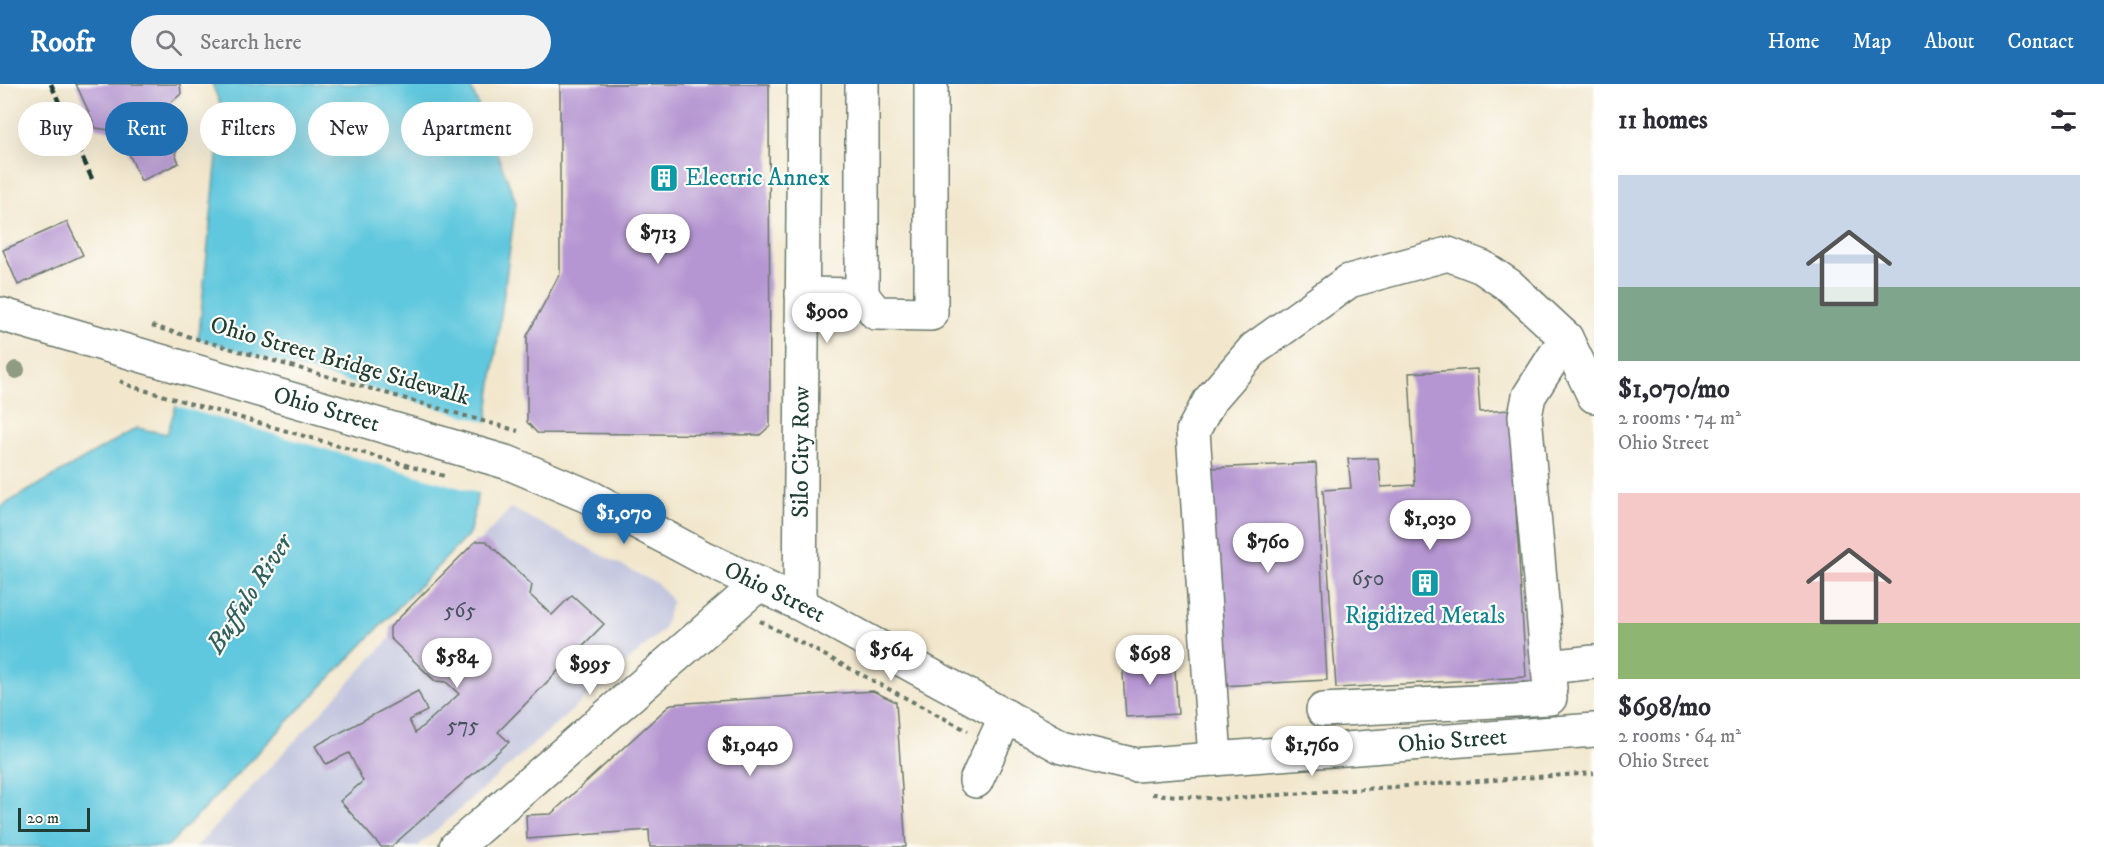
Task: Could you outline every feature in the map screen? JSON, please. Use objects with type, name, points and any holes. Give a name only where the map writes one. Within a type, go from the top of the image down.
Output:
[{"type":"street","name":"Silo City Row","points":[[800,604],[804,84]]},
{"type":"street","points":[[862,84],[862,295],[876,314],[931,314],[931,84]]},
{"type":"street","points":[[1215,759],[1193,431],[1210,400],[1254,349],[1349,281],[1448,254],[1482,267],[1510,286],[1566,338],[1594,396]]},
{"type":"street","points":[[802,294],[862,295]]},
{"type":"street","name":"Ohio Street","points":[[0,314],[148,340],[509,463],[592,498],[704,558],[800,604],[1062,747],[1135,765],[1594,730]]},
{"type":"street","points":[[1553,733],[1525,416],[1528,396],[1566,338]]},
{"type":"street","points":[[456,847],[759,584]]},
{"type":"street","points":[[1348,749],[1334,709],[1444,704],[1549,683],[1594,662]]},
{"type":"street","points":[[1444,704],[1447,741]]},
{"type":"street","points":[[976,781],[1006,716]]},
{"type":"path","name":"Ohio Street Bridge Sidewalk","points":[[148,340],[518,431]]},
{"type":"path","points":[[133,387],[454,479]]},
{"type":"path","points":[[755,619],[946,720]]},
{"type":"path","points":[[1147,794],[1220,799],[1594,773]]},
{"type":"shaded area","points":[[511,508],[658,584],[672,601],[663,630],[417,847],[196,847]]},
{"type":"water","name":"Buffalo River","points":[[212,84],[470,84],[477,102],[401,102],[401,156],[498,156],[516,202],[475,510],[469,534],[167,847],[0,847],[0,507],[137,428],[167,434],[199,333],[217,156],[296,156],[296,102],[220,102]]},
{"type":"pier","points":[[194,338],[490,423],[481,494],[173,405]]},
{"type":"building","points":[[76,84],[180,84],[181,94],[172,102],[105,102],[105,129],[96,128],[93,121],[93,102],[84,102]]},
{"type":"building","name":"Electric Annex","points":[[560,84],[769,84],[770,426],[760,435],[537,433],[527,422],[527,336],[560,273]]},
{"type":"building","points":[[130,156],[176,156],[179,163],[141,181]]},
{"type":"building","points":[[67,222],[83,255],[18,285],[3,250]]},
{"type":"building","name":"Rigidized Metals","points":[[1477,369],[1480,412],[1510,410],[1526,677],[1336,688],[1323,490],[1351,488],[1348,459],[1378,458],[1381,487],[1415,485],[1409,373]]},
{"type":"building","points":[[1316,463],[1327,680],[1221,686],[1210,468]]},
{"type":"building","points":[[476,541],[486,541],[532,585],[530,595],[552,615],[572,595],[604,624],[498,732],[509,742],[391,847],[381,847],[340,801],[363,781],[349,753],[326,764],[315,746],[418,691],[427,711],[409,720],[415,733],[459,694],[446,682],[435,681],[390,638],[390,627]]},
{"type":"building","points":[[1174,655],[1178,714],[1126,717],[1122,659]]},
{"type":"building","points":[[873,691],[896,702],[906,847],[650,847],[649,830],[527,839],[526,815],[551,814],[671,704]]},
{"type":"railway","points":[[51,84],[92,179]]},
{"type":"place","name":"Electric Annex","points":[[664,178]]},
{"type":"place","name":"Rigidized Metals","points":[[1425,583]]}]
